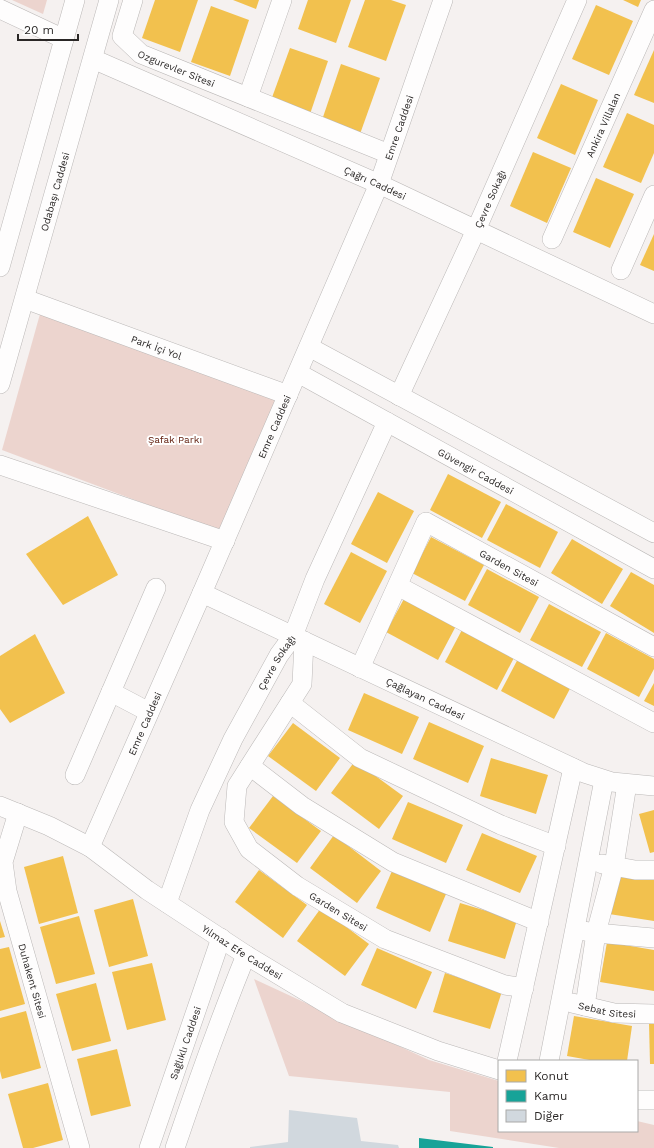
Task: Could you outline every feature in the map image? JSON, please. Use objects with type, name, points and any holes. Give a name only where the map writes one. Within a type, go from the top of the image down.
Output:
[{"type":"street","points":[[0,266],[75,0]]},
{"type":"street","name":"Odabaşı Caddesi","points":[[0,384],[109,0]]},
{"type":"street","name":"Ozgurevler Sitesi","points":[[133,0],[122,36],[141,54],[390,154]]},
{"type":"street","points":[[248,97],[282,0]]},
{"type":"street","name":"Emre Caddesi","points":[[90,847],[202,594],[379,184],[443,0]]},
{"type":"street","name":"Çevre Sokağı","points":[[399,396],[476,230],[577,0]]},
{"type":"street","points":[[0,9],[64,39]]},
{"type":"street","name":"Ankira Villalan","points":[[552,239],[654,10]]},
{"type":"street","name":"Çağrı Caddesi","points":[[92,59],[379,184],[654,314]]},
{"type":"street","points":[[621,270],[654,195]]},
{"type":"street","name":"Park İçi Yol","points":[[24,299],[288,395]]},
{"type":"street","points":[[309,347],[654,533]]},
{"type":"street","name":"Güvengir Caddesi","points":[[298,373],[654,569]]},
{"type":"street","name":"Çevre Sokağı","points":[[167,903],[200,810],[233,739],[279,655],[298,639],[318,572],[388,422]]},
{"type":"street","points":[[0,464],[225,541]]},
{"type":"street","name":"Garden Sitesi","points":[[360,668],[426,522],[654,647]]},
{"type":"street","points":[[398,586],[654,722]]},
{"type":"street","points":[[75,775],[156,588]]},
{"type":"street","name":"Çağlayan Caddesi","points":[[202,594],[584,773],[612,782],[654,786]]},
{"type":"street","name":"Garden Sitesi","points":[[298,639],[302,684],[237,786],[234,822],[248,849],[297,886],[385,939],[505,985],[524,988]]},
{"type":"street","points":[[111,692],[149,712]]},
{"type":"street","points":[[290,703],[360,758],[501,825],[556,846]]},
{"type":"street","points":[[250,766],[302,806],[393,862],[538,922]]},
{"type":"street","points":[[507,1060],[573,768]]},
{"type":"street","points":[[549,1060],[604,780]]},
{"type":"street","points":[[585,1006],[596,934],[614,866],[627,784]]},
{"type":"street","name":"Yılmaz Efe Caddesi","points":[[0,806],[49,826],[90,847],[147,890],[246,955],[342,1013],[438,1051],[498,1070]]},
{"type":"street","name":"Duhakent Sitesi","points":[[18,813],[3,862],[7,891],[80,1148]]},
{"type":"street","points":[[588,862],[635,870],[654,870]]},
{"type":"street","points":[[575,930],[596,934],[654,938]]},
{"type":"street","name":"Sağlıklı Caddesi","points":[[149,1148],[221,938]]},
{"type":"street","points":[[175,1148],[203,1068],[246,955]]},
{"type":"street","name":"Sebat Sitesi","points":[[561,1001],[614,1013],[654,1014]]},
{"type":"street","points":[[638,1100],[654,1100]]},
{"type":"green space","points":[[12,0],[47,0],[43,14]]},
{"type":"green space","name":"Şafak Parkı","points":[[40,314],[277,400],[220,532],[2,450]]},
{"type":"green space","points":[[254,979],[429,1060],[498,1081],[498,1132],[638,1132],[638,1121],[654,1125],[654,1148],[559,1148],[450,1131],[450,1092],[289,1076]]},
{"type":"building: Konut","points":[[155,0],[198,0],[180,52],[142,38]]},
{"type":"building: Konut","points":[[233,0],[259,0],[256,9]]},
{"type":"building: Konut","points":[[308,0],[351,0],[336,43],[298,29]]},
{"type":"building: Konut","points":[[365,0],[391,0],[406,5],[386,61],[348,47]]},
{"type":"building: Konut","points":[[623,0],[641,0],[638,7]]},
{"type":"building: Konut","points":[[596,5],[633,21],[609,75],[572,59]]},
{"type":"building: Konut","points":[[211,6],[249,20],[230,76],[191,62]]},
{"type":"building: Konut","points":[[290,48],[328,61],[309,117],[270,103]]},
{"type":"building: Konut","points":[[654,50],[654,103],[634,95]]},
{"type":"building: Konut","points":[[341,64],[380,78],[360,134],[322,120]]},
{"type":"building: Konut","points":[[561,84],[598,100],[575,155],[537,138]]},
{"type":"building: Konut","points":[[627,113],[654,125],[654,153],[641,183],[603,167]]},
{"type":"building: Konut","points":[[533,152],[571,168],[547,223],[510,206]]},
{"type":"building: Konut","points":[[596,178],[634,194],[610,248],[573,232]]},
{"type":"building: Konut","points":[[654,234],[654,271],[640,265]]},
{"type":"building: Konut","points":[[448,474],[501,502],[482,538],[430,510]]},
{"type":"building: Konut","points":[[378,492],[414,511],[387,563],[351,544]]},
{"type":"building: Konut","points":[[506,504],[558,532],[540,568],[487,540]]},
{"type":"building: Konut","points":[[88,516],[118,575],[63,605],[26,554]]},
{"type":"building: Konut","points":[[431,537],[484,565],[465,601],[412,573]]},
{"type":"building: Konut","points":[[572,539],[623,569],[602,604],[551,573]]},
{"type":"building: Konut","points":[[351,552],[387,571],[360,623],[324,604]]},
{"type":"building: Konut","points":[[487,569],[539,597],[520,633],[468,605]]},
{"type":"building: Konut","points":[[631,572],[654,585],[654,633],[610,606]]},
{"type":"building: Konut","points":[[405,597],[457,624],[438,660],[386,632]]},
{"type":"building: Konut","points":[[549,604],[601,632],[582,667],[530,640]]},
{"type":"building: Konut","points":[[464,626],[516,654],[497,690],[445,662]]},
{"type":"building: Konut","points":[[606,633],[654,659],[654,669],[639,697],[587,669]]},
{"type":"building: Konut","points":[[35,634],[65,693],[10,723],[0,709],[0,656]]},
{"type":"building: Konut","points":[[520,655],[573,683],[554,719],[501,691]]},
{"type":"building: Konut","points":[[654,683],[654,706],[644,701]]},
{"type":"building: Konut","points":[[364,693],[419,717],[402,754],[348,730]]},
{"type":"building: Konut","points":[[429,722],[484,746],[468,783],[413,759]]},
{"type":"building: Konut","points":[[293,723],[340,758],[316,791],[268,756]]},
{"type":"building: Konut","points":[[491,758],[548,775],[536,814],[480,796]]},
{"type":"building: Konut","points":[[355,761],[403,796],[379,829],[331,793]]},
{"type":"building: Konut","points":[[273,796],[321,831],[297,863],[249,828]]},
{"type":"building: Konut","points":[[408,802],[463,825],[446,863],[392,839]]},
{"type":"building: Konut","points":[[654,810],[654,852],[650,853],[639,814]]},
{"type":"building: Konut","points":[[482,833],[537,856],[520,893],[466,870]]},
{"type":"building: Konut","points":[[334,835],[381,871],[357,903],[310,868]]},
{"type":"building: Konut","points":[[63,856],[78,913],[39,924],[24,867]]},
{"type":"building: Konut","points":[[259,870],[307,905],[283,938],[235,902]]},
{"type":"building: Konut","points":[[392,871],[446,894],[430,932],[376,908]]},
{"type":"building: Konut","points":[[615,874],[654,880],[654,921],[609,914]]},
{"type":"building: Konut","points":[[133,899],[148,956],[109,967],[94,910]]},
{"type":"building: Konut","points":[[460,903],[517,920],[505,959],[448,941]]},
{"type":"building: Konut","points":[[321,908],[369,944],[345,976],[297,941]]},
{"type":"building: Konut","points":[[79,916],[95,974],[56,984],[40,927]]},
{"type":"building: Konut","points":[[0,921],[5,937],[0,938]]},
{"type":"building: Konut","points":[[607,942],[654,950],[654,991],[600,982]]},
{"type":"building: Konut","points":[[9,947],[25,1004],[0,1011],[0,949]]},
{"type":"building: Konut","points":[[377,948],[432,972],[416,1009],[361,985]]},
{"type":"building: Konut","points":[[152,963],[166,1020],[127,1030],[112,972]]},
{"type":"building: Konut","points":[[445,973],[502,991],[490,1029],[433,1012]]},
{"type":"building: Konut","points":[[96,983],[111,1041],[72,1051],[56,994]]},
{"type":"building: Konut","points":[[26,1011],[41,1068],[2,1079],[0,1071],[0,1018]]},
{"type":"building: Konut","points":[[574,1016],[632,1026],[627,1060],[589,1060],[567,1056]]},
{"type":"building: Konut","points":[[649,1023],[654,1023],[654,1064],[650,1064]]},
{"type":"building: Konut","points":[[117,1049],[131,1106],[91,1116],[77,1059]]},
{"type":"building: Konut","points":[[48,1083],[63,1140],[33,1148],[23,1148],[8,1094]]},
{"type":"building: Kamu","points":[[419,1138],[493,1147],[493,1148],[419,1148]]},
{"type":"building: Diğer","points":[[289,1110],[357,1118],[361,1141],[398,1145],[399,1148],[250,1148],[288,1142]]}]
